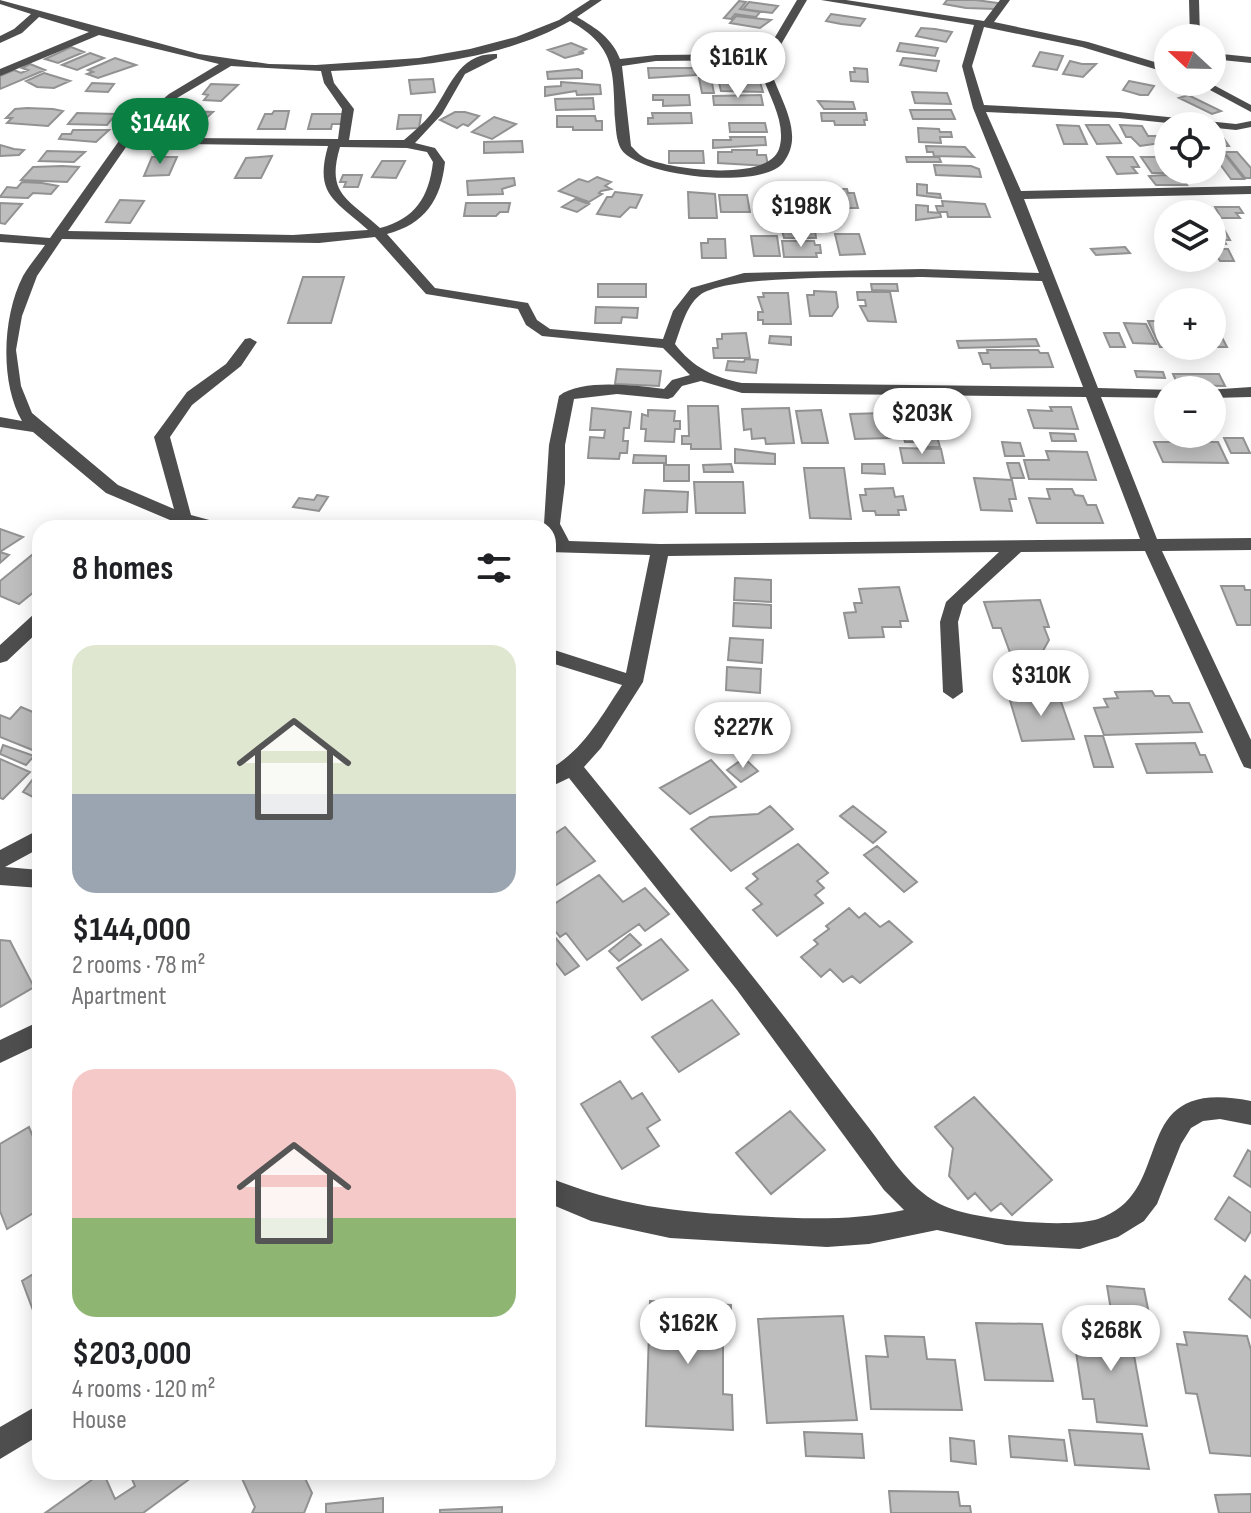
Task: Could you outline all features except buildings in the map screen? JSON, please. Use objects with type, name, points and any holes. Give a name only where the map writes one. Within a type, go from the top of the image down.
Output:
[{"type":"street","points":[[407,144],[440,110],[458,73],[571,18],[597,0]]},
{"type":"street","points":[[571,18],[594,30],[612,51],[617,63],[622,139],[628,150],[647,162],[731,173],[767,169],[782,158],[786,145],[781,105],[765,71],[767,57],[802,0]]},
{"type":"street","points":[[826,0],[983,24],[1095,46],[1154,65]]},
{"type":"street","points":[[904,12],[915,0]]},
{"type":"street","points":[[1005,0],[983,24],[967,66],[979,108],[1016,195],[1151,545],[1249,756]]},
{"type":"street","points":[[1194,0],[1195,24]]},
{"type":"street","points":[[9,1],[165,50],[229,63],[325,67],[435,57],[533,36]]},
{"type":"street","points":[[0,40],[18,31],[39,12]]},
{"type":"street","points":[[0,73],[101,31]]},
{"type":"street","points":[[617,63],[656,58],[767,57]]},
{"type":"street","points":[[1226,57],[1251,60]]},
{"type":"street","points":[[189,520],[112,489],[38,428],[25,415],[14,386],[9,350],[15,316],[30,276],[130,133],[163,103],[229,63]]},
{"type":"street","points":[[325,67],[329,83],[348,109],[326,181],[331,190],[395,248],[436,293],[523,306],[531,322],[547,333],[608,336],[668,344]]},
{"type":"street","points":[[1226,96],[1251,109]]},
{"type":"street","points":[[979,108],[1119,115],[1236,127],[1251,124]]},
{"type":"street","points":[[0,238],[278,238],[375,232],[403,224],[418,215],[433,192],[438,175],[438,157],[431,150],[407,144],[185,141],[130,133]]},
{"type":"street","points":[[1016,195],[1251,190]]},
{"type":"street","points":[[668,344],[680,311],[696,291],[744,277],[922,273],[1048,277]]},
{"type":"street","points":[[178,517],[181,494],[167,467],[162,437],[179,409],[205,385],[235,367],[250,342]]},
{"type":"street","points":[[668,344],[679,362],[701,376],[742,388],[1154,393]]},
{"type":"street","points":[[552,520],[557,445],[561,413],[567,396],[586,390],[668,394],[677,383],[701,376]]},
{"type":"street","points":[[1226,393],[1251,392]]},
{"type":"street","points":[[0,422],[38,428]]},
{"type":"street","points":[[171,520],[178,517]]},
{"type":"street","points":[[556,546],[660,550],[1251,544]]},
{"type":"street","points":[[953,692],[949,622],[955,602],[1017,546]]},
{"type":"street","points":[[556,776],[572,767],[594,743],[634,682],[660,550]]},
{"type":"street","points":[[0,656],[32,627]]},
{"type":"street","points":[[0,629],[22,636]]},
{"type":"street","points":[[556,658],[634,682]]},
{"type":"street","points":[[572,767],[745,983],[893,1181],[914,1202],[936,1217]]},
{"type":"street","points":[[0,860],[32,842]]},
{"type":"street","points":[[0,876],[32,878]]},
{"type":"street","points":[[0,1052],[32,1033]]},
{"type":"street","points":[[556,1193],[591,1208],[670,1225],[827,1234],[869,1231],[936,1217],[1045,1236],[1082,1236],[1135,1213],[1172,1134],[1189,1115],[1208,1107],[1233,1107],[1251,1113]]},
{"type":"street","points":[[0,1444],[32,1423]]}]
